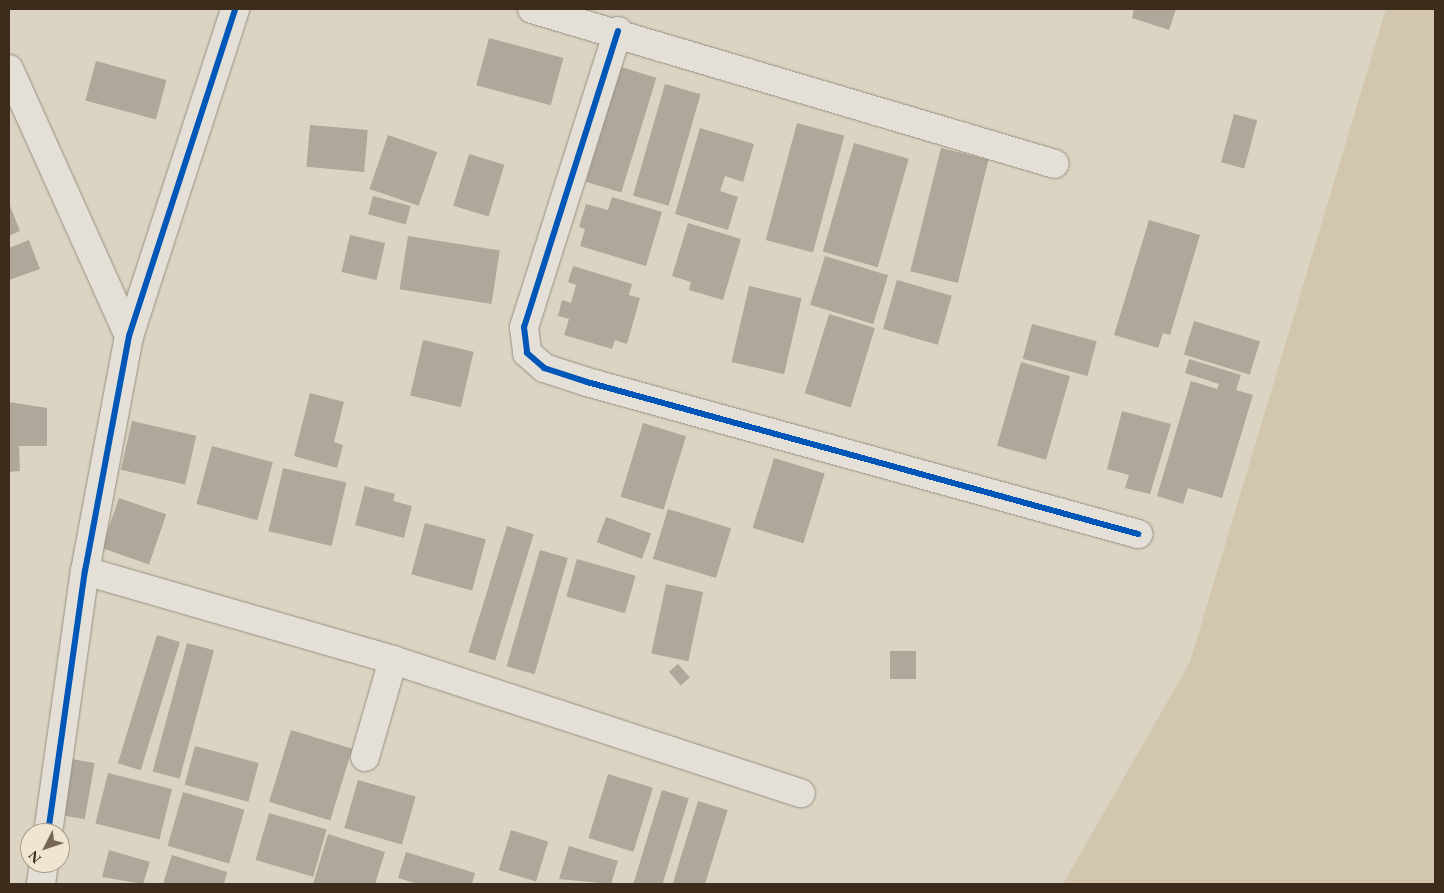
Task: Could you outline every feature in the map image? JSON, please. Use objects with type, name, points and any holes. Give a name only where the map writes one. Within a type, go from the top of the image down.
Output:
[{"type":"street","points":[[49,823],[85,571],[129,336],[235,9]]},
{"type":"street","points":[[532,9],[618,31],[1055,164]]},
{"type":"street","points":[[618,31],[524,328],[527,353],[544,368],[588,382],[1138,534]]},
{"type":"street","points":[[9,69],[32,111],[129,336]]},
{"type":"street","points":[[85,571],[393,660],[801,793]]},
{"type":"street","points":[[365,757],[393,660]]},
{"type":"shaded area","points":[[1386,9],[1435,9],[1435,884],[1063,884],[1190,662]]},
{"type":"building","points":[[1134,9],[1176,9],[1169,30],[1132,18]]},
{"type":"building","points":[[489,38],[563,58],[551,105],[476,85]]},
{"type":"building","points":[[96,61],[167,80],[156,119],[85,101]]},
{"type":"building","points":[[621,67],[656,78],[621,193],[586,182]]},
{"type":"building","points":[[665,84],[701,94],[669,206],[633,196]]},
{"type":"building","points":[[1234,114],[1257,120],[1244,169],[1221,162]]},
{"type":"building","points":[[797,123],[844,136],[813,253],[766,240]]},
{"type":"building","points":[[310,125],[368,130],[364,172],[306,167]]},
{"type":"building","points":[[700,128],[754,144],[743,182],[725,176],[720,191],[738,197],[728,230],[675,214]]},
{"type":"building","points":[[388,135],[437,152],[419,206],[369,189]]},
{"type":"building","points":[[854,143],[909,159],[878,267],[823,252]]},
{"type":"building","points":[[941,148],[989,160],[958,283],[910,271]]},
{"type":"building","points":[[469,154],[504,165],[489,216],[453,206]]},
{"type":"building","points":[[373,196],[411,206],[406,224],[368,214]]},
{"type":"building","points":[[612,197],[662,212],[646,266],[580,246],[585,229],[579,227],[586,204],[608,210]]},
{"type":"building","points":[[9,203],[20,231],[9,236]]},
{"type":"building","points":[[1149,220],[1200,235],[1170,335],[1163,333],[1158,348],[1114,335]]},
{"type":"building","points":[[688,223],[741,239],[723,300],[689,290],[691,282],[672,276]]},
{"type":"building","points":[[350,235],[385,243],[377,280],[341,272]]},
{"type":"building","points":[[408,236],[500,251],[491,304],[400,289]]},
{"type":"building","points":[[29,240],[40,269],[9,280],[9,248]]},
{"type":"building","points":[[825,256],[888,275],[873,324],[810,305]]},
{"type":"building","points":[[573,266],[632,284],[629,295],[640,298],[627,344],[615,340],[612,349],[564,335],[569,319],[558,316],[562,300],[571,303],[576,285],[568,282]]},
{"type":"building","points":[[897,280],[952,296],[938,345],[883,329]]},
{"type":"building","points":[[749,286],[802,298],[784,374],[731,362]]},
{"type":"building","points":[[829,314],[875,328],[851,407],[805,393]]},
{"type":"building","points":[[1194,321],[1260,341],[1250,375],[1184,354]]},
{"type":"building","points":[[1032,324],[1097,341],[1087,376],[1023,359]]},
{"type":"building","points":[[423,340],[474,352],[461,407],[410,396]]},
{"type":"building","points":[[1189,359],[1241,375],[1236,390],[1253,395],[1222,498],[1188,488],[1183,504],[1157,496],[1191,381],[1217,389],[1219,384],[1185,373]]},
{"type":"building","points":[[1021,362],[1070,376],[1046,460],[997,446]]},
{"type":"building","points":[[310,393],[344,402],[334,442],[343,445],[337,468],[294,456]]},
{"type":"building","points":[[9,402],[47,408],[47,446],[19,446],[20,471],[9,472]]},
{"type":"building","points":[[1122,411],[1171,424],[1150,494],[1125,488],[1129,475],[1107,469]]},
{"type":"building","points":[[132,421],[196,436],[185,485],[121,470]]},
{"type":"building","points":[[643,423],[686,436],[664,510],[620,497]]},
{"type":"building","points":[[212,446],[273,462],[257,520],[196,504]]},
{"type":"building","points":[[774,458],[825,473],[803,543],[753,528]]},
{"type":"building","points":[[283,468],[346,483],[332,546],[268,531]]},
{"type":"building","points":[[365,486],[395,494],[393,501],[412,506],[404,538],[355,525]]},
{"type":"building","points":[[119,498],[166,514],[149,564],[102,548]]},
{"type":"building","points":[[668,509],[731,528],[716,578],[653,559]]},
{"type":"building","points":[[606,517],[651,533],[642,559],[597,542]]},
{"type":"building","points":[[425,523],[486,539],[472,590],[411,574]]},
{"type":"building","points":[[507,526],[534,534],[495,660],[468,652]]},
{"type":"building","points":[[540,550],[568,558],[535,674],[507,666]]},
{"type":"building","points":[[577,559],[636,576],[625,613],[566,596]]},
{"type":"building","points":[[666,584],[703,592],[688,661],[651,653]]},
{"type":"building","points":[[157,635],[180,642],[141,770],[118,763]]},
{"type":"building","points":[[187,643],[214,650],[180,779],[153,771]]},
{"type":"building","points":[[890,651],[916,651],[916,679],[890,679]]},
{"type":"building","points":[[678,664],[690,678],[681,685],[669,672]]},
{"type":"building","points":[[291,730],[352,749],[330,820],[269,802]]},
{"type":"building","points":[[195,746],[259,763],[248,802],[185,785]]},
{"type":"building","points":[[72,759],[95,763],[85,819],[62,815]]},
{"type":"building","points":[[108,773],[172,789],[159,839],[95,823]]},
{"type":"building","points":[[608,774],[653,788],[633,852],[588,838]]},
{"type":"building","points":[[358,780],[416,797],[402,845],[344,828]]},
{"type":"building","points":[[662,790],[689,798],[663,884],[633,884]]},
{"type":"building","points":[[183,792],[245,810],[229,863],[168,846]]},
{"type":"building","points":[[698,801],[728,810],[705,884],[673,884]]},
{"type":"building","points":[[269,813],[327,830],[313,877],[255,860]]},
{"type":"building","points":[[511,830],[548,841],[536,882],[499,870]]},
{"type":"building","points":[[328,834],[385,852],[375,884],[313,884]]},
{"type":"building","points":[[569,846],[618,861],[611,884],[559,879]]},
{"type":"building","points":[[109,850],[150,862],[143,884],[102,877]]},
{"type":"building","points":[[406,852],[475,873],[472,884],[418,884],[398,878]]},
{"type":"building","points":[[172,855],[227,872],[224,884],[163,884]]},
{"type":"cycle path","points":[[49,823],[85,571],[129,336],[235,9]]},
{"type":"cycle path","points":[[618,31],[524,327],[527,353],[544,368],[587,382],[1138,534]]}]
